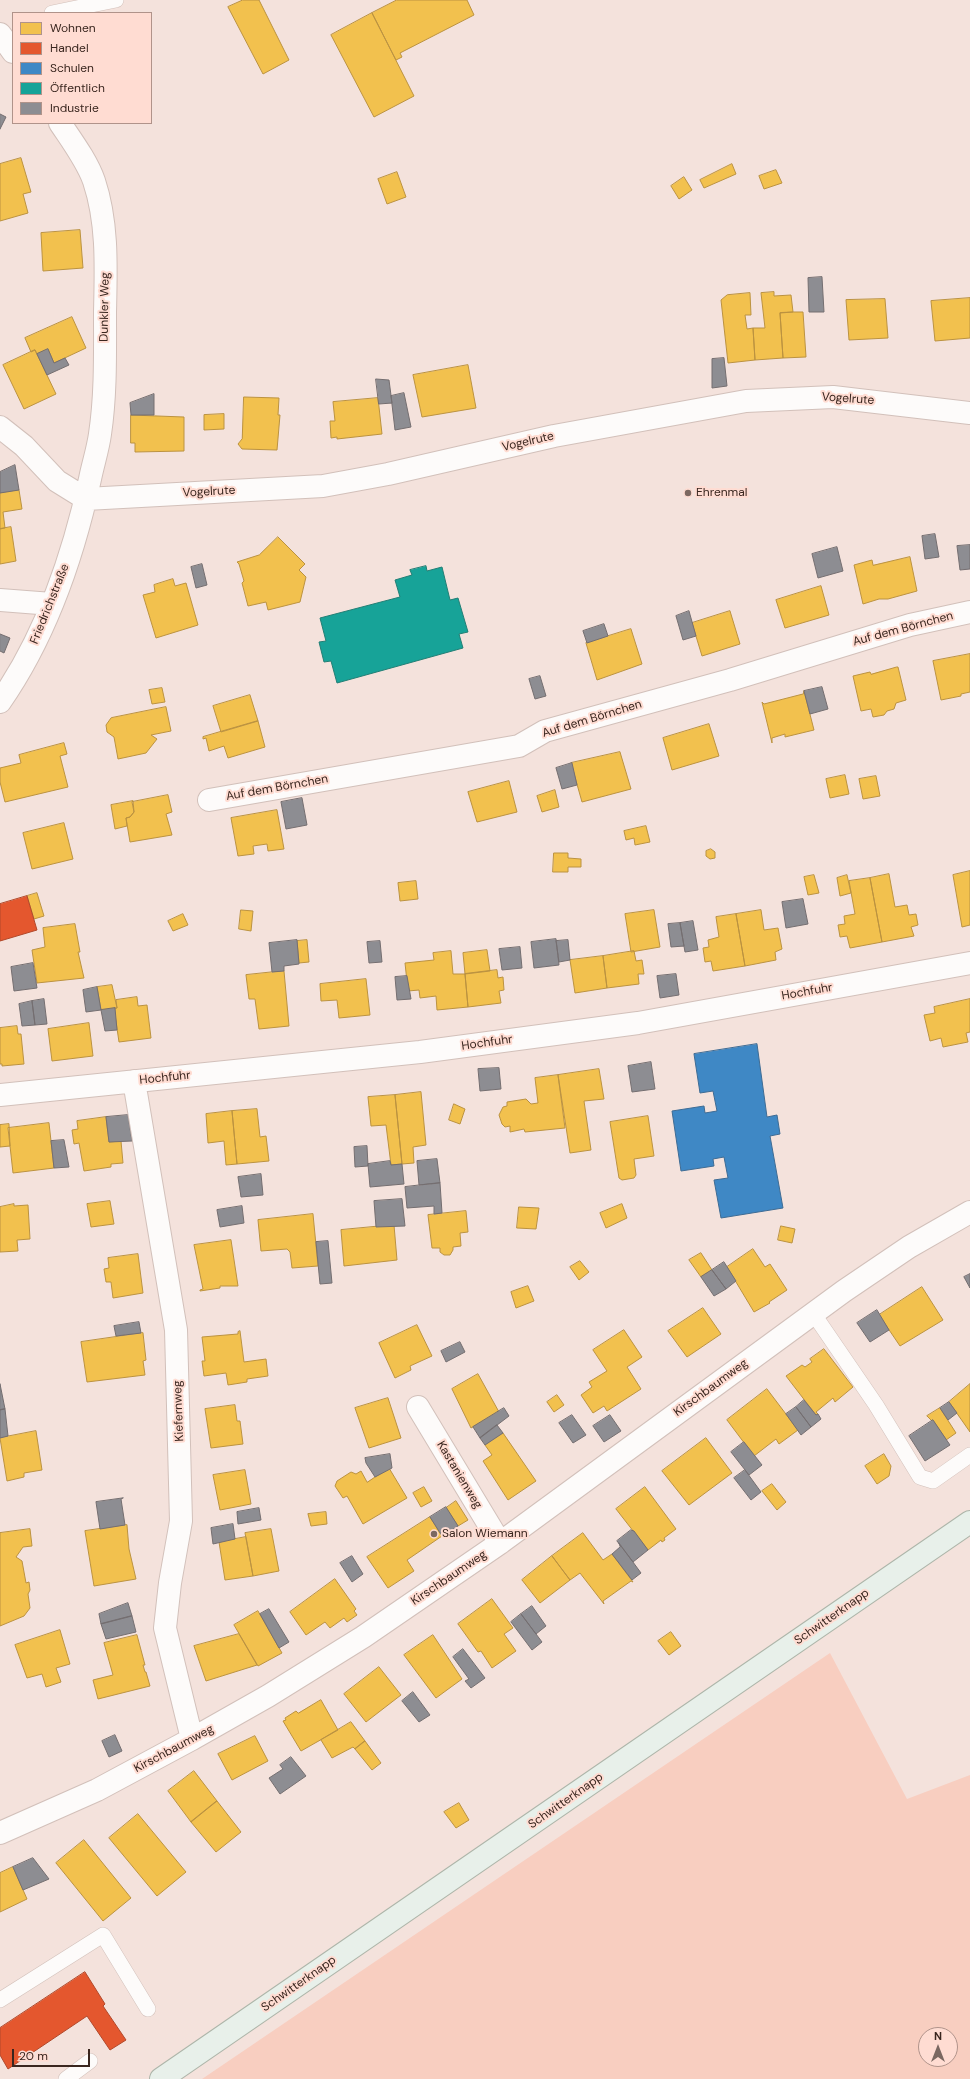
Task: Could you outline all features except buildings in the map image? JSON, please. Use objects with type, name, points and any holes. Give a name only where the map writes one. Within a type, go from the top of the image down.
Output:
[{"type":"main road","name":"Schwitterknapp","points":[[161,2079],[970,1522]]},
{"type":"street","name":"Dunkler Weg","points":[[61,124],[75,145],[94,180],[103,217],[106,269],[104,391],[100,434],[86,499]]},
{"type":"street","name":"Vogelrute","points":[[86,499],[323,486],[388,474],[554,436],[746,401],[833,397],[970,413]]},
{"type":"street","points":[[0,427],[24,446],[57,481],[86,499]]},
{"type":"street","name":"Friedrichstraße","points":[[0,702],[31,651],[52,604],[72,549],[86,499]]},
{"type":"street","points":[[0,600],[52,604]]},
{"type":"street","name":"Auf dem Börnchen","points":[[209,800],[519,746],[545,731],[730,680],[910,624],[970,612]]},
{"type":"street","name":"Hochfuhr","points":[[0,1095],[420,1052],[638,1023],[970,963]]},
{"type":"street","name":"Kiefernweg","points":[[134,1081],[176,1330],[182,1521],[170,1583],[165,1628],[192,1739]]},
{"type":"street","name":"Kirschbaumweg","points":[[0,1833],[97,1790],[192,1739],[268,1696],[363,1637],[500,1543],[813,1313],[909,1247],[970,1212]]},
{"type":"street","name":"Kastanienweg","points":[[418,1407],[500,1543]]},
{"type":"lane","points":[[57,12],[116,0]]},
{"type":"lane","points":[[813,1313],[876,1405],[920,1477],[933,1480],[970,1455]]},
{"type":"lane","points":[[0,2000],[103,1935],[148,2009]]},
{"type":"lane","points":[[66,2079],[90,2061]]},
{"type":"shaded area","points":[[830,1653],[907,1799],[970,1775],[970,2079],[202,2079]]},
{"type":"place","name":"Ehrenmal","points":[[688,493]]},
{"type":"place","name":"Salon Wiemann","points":[[434,1534]]}]
